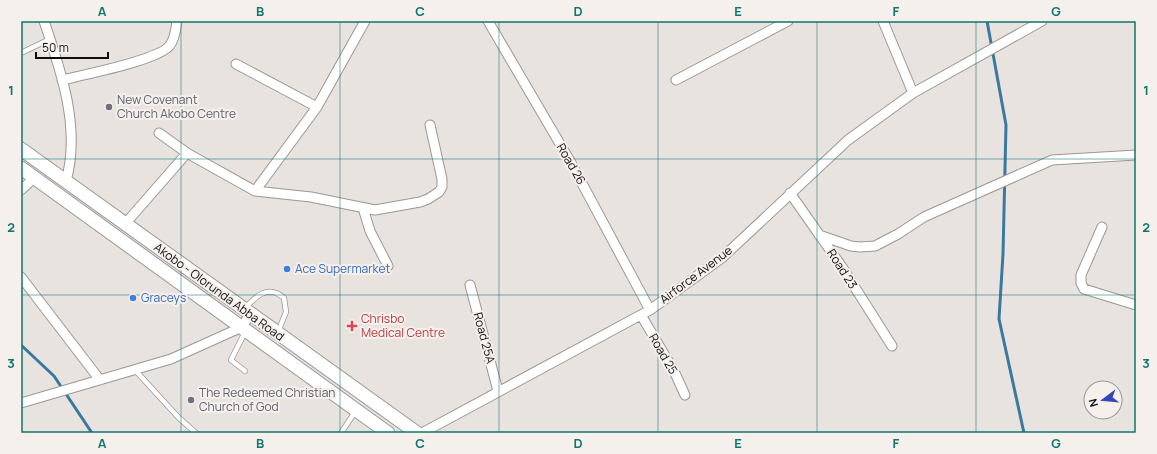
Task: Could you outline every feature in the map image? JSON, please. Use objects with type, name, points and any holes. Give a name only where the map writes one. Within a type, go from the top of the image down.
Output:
[{"type":"main road","name":"Akobo - Olorunda Abba Road","points":[[21,149],[417,433]]},
{"type":"main road","name":"Akobo - Olorunda Abba Road","points":[[21,168],[388,433]]},
{"type":"street","points":[[44,21],[62,80],[69,114],[72,142],[66,181]]},
{"type":"street","points":[[62,80],[143,60],[161,53],[170,45],[177,21]]},
{"type":"street","points":[[255,191],[317,107],[365,21]]},
{"type":"street","name":"Road 26","points":[[488,21],[570,161],[650,310]]},
{"type":"street","points":[[676,80],[788,21]]},
{"type":"street","points":[[883,21],[913,93]]},
{"type":"street","name":"Airforce Avenue","points":[[422,433],[650,310],[723,257],[790,192],[848,140],[913,93],[983,52],[1042,21]]},
{"type":"street","points":[[236,64],[317,107]]},
{"type":"street","points":[[159,133],[187,153],[255,191],[312,196],[375,210],[420,202],[439,192],[442,187],[442,179],[430,125]]},
{"type":"street","points":[[125,224],[187,153]]},
{"type":"street","points":[[819,235],[851,246],[875,246],[898,234],[924,217],[1052,160],[1136,155]]},
{"type":"street","points":[[21,190],[34,178]]},
{"type":"street","name":"Road 23","points":[[790,192],[892,346]]},
{"type":"street","points":[[363,208],[370,231],[388,266]]},
{"type":"street","points":[[1102,227],[1081,275],[1081,283],[1084,289],[1136,305]]},
{"type":"street","points":[[21,277],[100,380]]},
{"type":"street","name":"Road 25A","points":[[470,285],[498,391]]},
{"type":"street","points":[[21,403],[171,360],[244,329],[247,312]]},
{"type":"street","name":"Road 25","points":[[641,315],[674,372],[685,395]]},
{"type":"lane","points":[[21,53],[50,39]]},
{"type":"lane","points":[[247,312],[258,295],[265,292],[278,293],[284,298],[286,312],[278,334]]},
{"type":"lane","points":[[244,329],[231,360],[245,371]]},
{"type":"lane","points":[[135,370],[178,417],[196,433]]},
{"type":"lane","points":[[341,433],[356,410]]},
{"type":"waterway","points":[[987,21],[1006,125],[1003,254],[999,319],[1024,433]]},
{"type":"waterway","points":[[21,345],[54,376],[92,433]]},
{"type":"place","name":"New Covenant Church Akobo Centre","points":[[109,107]]},
{"type":"place","name":"Ace Supermarket","points":[[287,269]]},
{"type":"place","name":"Graceys","points":[[133,298]]},
{"type":"place","name":"Chrisbo Medical Centre","points":[[352,326]]},
{"type":"place","name":"The Redeemed Christian Church of God","points":[[191,400]]}]
